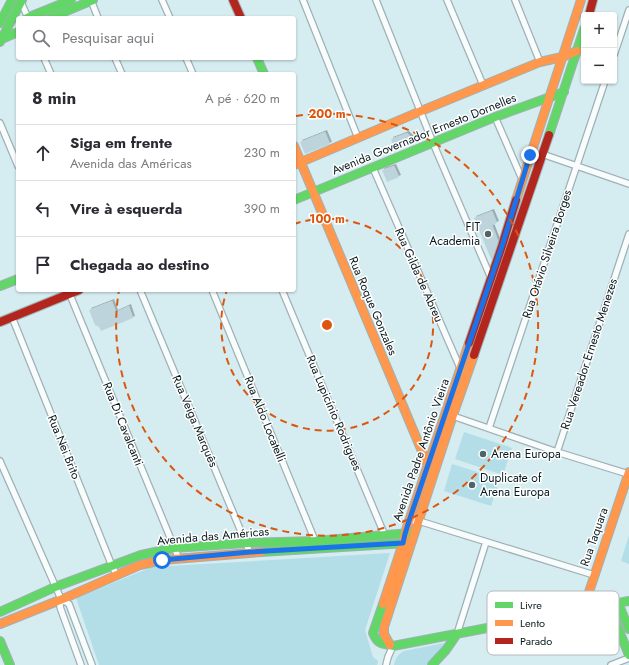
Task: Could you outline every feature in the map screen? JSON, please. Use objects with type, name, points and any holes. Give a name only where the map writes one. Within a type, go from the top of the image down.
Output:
[{"type":"main road","points":[[32,16],[71,0]]},
{"type":"main road","points":[[55,16],[92,0]]},
{"type":"main road","points":[[233,0],[240,16]]},
{"type":"main road","name":"Avenida Padre Antônio Vieira","points":[[407,543],[405,534],[409,521],[431,469],[449,415],[460,370],[492,278],[522,180],[581,0]]},
{"type":"main road","points":[[589,12],[593,0]]},
{"type":"main road","points":[[16,33],[1,39],[2,25],[18,1]]},
{"type":"main road","points":[[2,25],[16,22]]},
{"type":"main road","name":"Avenida Padre Antônio Vieira","points":[[449,415],[465,381],[581,38]]},
{"type":"main road","name":"Avenida Governador Ernesto Dornelles","points":[[297,164],[483,85],[540,62],[562,57],[577,50]]},
{"type":"main road","points":[[258,60],[263,72]]},
{"type":"main road","name":"Avenida Governador Ernesto Dornelles","points":[[296,199],[495,117],[564,92]]},
{"type":"main road","name":"Rua Roque Gonzales","points":[[297,164],[313,192],[431,469]]},
{"type":"main road","points":[[0,286],[16,280]]},
{"type":"main road","points":[[0,322],[69,292]]},
{"type":"main road","name":"Avenida Padre Antônio Vieira","points":[[392,645],[382,644],[376,639],[373,633],[407,543],[415,533],[431,469]]},
{"type":"main road","name":"Rua Taquara","points":[[589,591],[629,473]]},
{"type":"main road","name":"Avenida das Américas","points":[[0,624],[140,565],[162,560],[317,545],[415,533]]},
{"type":"main road","name":"Avenida das Américas","points":[[0,612],[55,587],[141,555],[174,548],[246,543],[317,545],[407,543]]},
{"type":"main road","points":[[619,603],[629,601]]},
{"type":"main road","points":[[619,605],[629,629]]},
{"type":"main road","points":[[392,645],[487,628]]},
{"type":"main road","points":[[619,632],[629,657]]},
{"type":"main road","points":[[432,665],[457,634]]},
{"type":"main road","points":[[0,641],[10,665]]},
{"type":"street","points":[[92,0],[97,16]]},
{"type":"street","points":[[162,0],[169,16]]},
{"type":"street","points":[[303,0],[358,138]]},
{"type":"street","points":[[376,0],[433,143],[492,278],[495,291]]},
{"type":"street","points":[[447,0],[483,85]]},
{"type":"street","points":[[515,0],[540,62]]},
{"type":"street","points":[[18,1],[26,16]]},
{"type":"street","points":[[616,48],[629,10]]},
{"type":"street","points":[[45,60],[50,72]]},
{"type":"street","points":[[116,60],[121,72]]},
{"type":"street","points":[[187,60],[192,72]]},
{"type":"street","name":"Rua Otávio Silveira Borges","points":[[489,428],[604,84]]},
{"type":"street","points":[[495,117],[522,180]]},
{"type":"street","points":[[0,123],[16,161]]},
{"type":"street","points":[[542,154],[629,184]]},
{"type":"street","name":"Rua Gilda de Abreu","points":[[373,168],[465,381]]},
{"type":"street","name":"Rua Vereador Ernesto Menezes","points":[[557,452],[629,234]]},
{"type":"street","name":"Rua Di Cavalcanti","points":[[69,292],[179,559]]},
{"type":"street","name":"Rua Veiga Marquês","points":[[141,292],[250,552]]},
{"type":"street","name":"Rua Aldo Locatelli","points":[[213,292],[317,545]]},
{"type":"street","name":"Rua Lupicínio Rodrigues","points":[[283,292],[385,536]]},
{"type":"street","name":"Rua Nei Brito","points":[[12,318],[112,566],[117,575]]},
{"type":"street","points":[[449,415],[557,452],[629,473]]},
{"type":"street","points":[[0,461],[55,587],[61,599],[69,604],[92,665]]},
{"type":"street","points":[[409,521],[419,521],[594,575]]},
{"type":"street","points":[[457,634],[486,542]]},
{"type":"street","points":[[61,599],[60,607],[81,665]]},
{"type":"street","points":[[386,665],[392,645]]},
{"type":"street","points":[[611,665],[629,657]]},
{"type":"shaded area","name":"Arena Europa","points":[[464,432],[512,448],[503,475],[455,459]]},
{"type":"shaded area","name":"Duplicate of Arena Europa","points":[[452,464],[500,479],[491,506],[444,491]]},
{"type":"shaded area","points":[[629,535],[629,564],[621,561]]},
{"type":"shaded area","points":[[390,553],[365,630],[373,657],[378,661],[377,665],[99,665],[76,598],[152,567]]},
{"type":"shaded area","points":[[449,642],[444,645],[427,665],[394,665],[397,657],[404,651]]},
{"type":"building","points":[[325,132],[330,144],[305,154],[300,142]]},
{"type":"building","points":[[407,133],[414,140],[394,147],[391,139]]},
{"type":"building","points":[[394,166],[399,177],[387,182],[382,170]]},
{"type":"building","name":"FIT Academia","points":[[492,211],[497,223],[492,225],[499,243],[494,260],[491,259],[474,218]]},
{"type":"building","points":[[112,301],[116,312],[129,306],[133,318],[101,331],[99,327],[95,325],[89,310]]},
{"type":"traffic: fast","points":[[0,23],[12,0]]},
{"type":"traffic: fast","points":[[0,42],[22,0]]},
{"type":"traffic: fast","points":[[32,16],[71,0]]},
{"type":"traffic: fast","points":[[55,16],[93,0]]},
{"type":"traffic: fast","points":[[0,38],[2,39],[16,33]]},
{"type":"traffic: fast","points":[[549,135],[581,38]]},
{"type":"traffic: fast","points":[[258,60],[263,72]]},
{"type":"traffic: fast","points":[[296,199],[495,117],[564,92]]},
{"type":"traffic: fast","points":[[0,286],[16,280]]},
{"type":"traffic: fast","points":[[0,612],[55,587],[141,555],[174,548],[246,543],[315,541],[410,533]]},
{"type":"traffic: fast","points":[[261,552],[408,543]]},
{"type":"traffic: fast","points":[[619,603],[629,601]]},
{"type":"traffic: fast","points":[[383,604],[373,633],[377,640],[383,644],[393,646],[487,628]]},
{"type":"traffic: fast","points":[[619,605],[629,629]]},
{"type":"traffic: fast","points":[[619,631],[629,655]]},
{"type":"traffic: fast","points":[[432,665],[446,650],[457,634]]},
{"type":"traffic: fast","points":[[0,641],[10,665]]},
{"type":"traffic: slow","points":[[516,200],[581,0]]},
{"type":"traffic: slow","points":[[296,164],[540,62],[562,57],[577,51]]},
{"type":"traffic: slow","points":[[296,151],[429,468]]},
{"type":"traffic: slow","points":[[383,604],[405,533],[469,343]]},
{"type":"traffic: slow","points":[[390,645],[384,634],[384,627],[474,355]]},
{"type":"traffic: slow","points":[[589,591],[629,472]]},
{"type":"traffic: slow","points":[[0,624],[65,598],[140,565],[162,560],[261,552]]},
{"type":"traffic: jam","points":[[233,0],[240,16]]},
{"type":"traffic: jam","points":[[590,12],[593,0]]},
{"type":"traffic: jam","points":[[474,355],[549,135]]},
{"type":"traffic: jam","points":[[469,343],[516,200]]},
{"type":"traffic: jam","points":[[0,322],[74,292]]},
{"type":"place","name":"FIT Academia","points":[[488,234]]},
{"type":"place","name":"Arena Europa","points":[[483,454]]},
{"type":"place","name":"Duplicate of Arena Europa","points":[[472,485]]},
{"type":"route","points":[[162,560],[250,552],[403,543],[409,521],[502,246],[530,155]]}]
